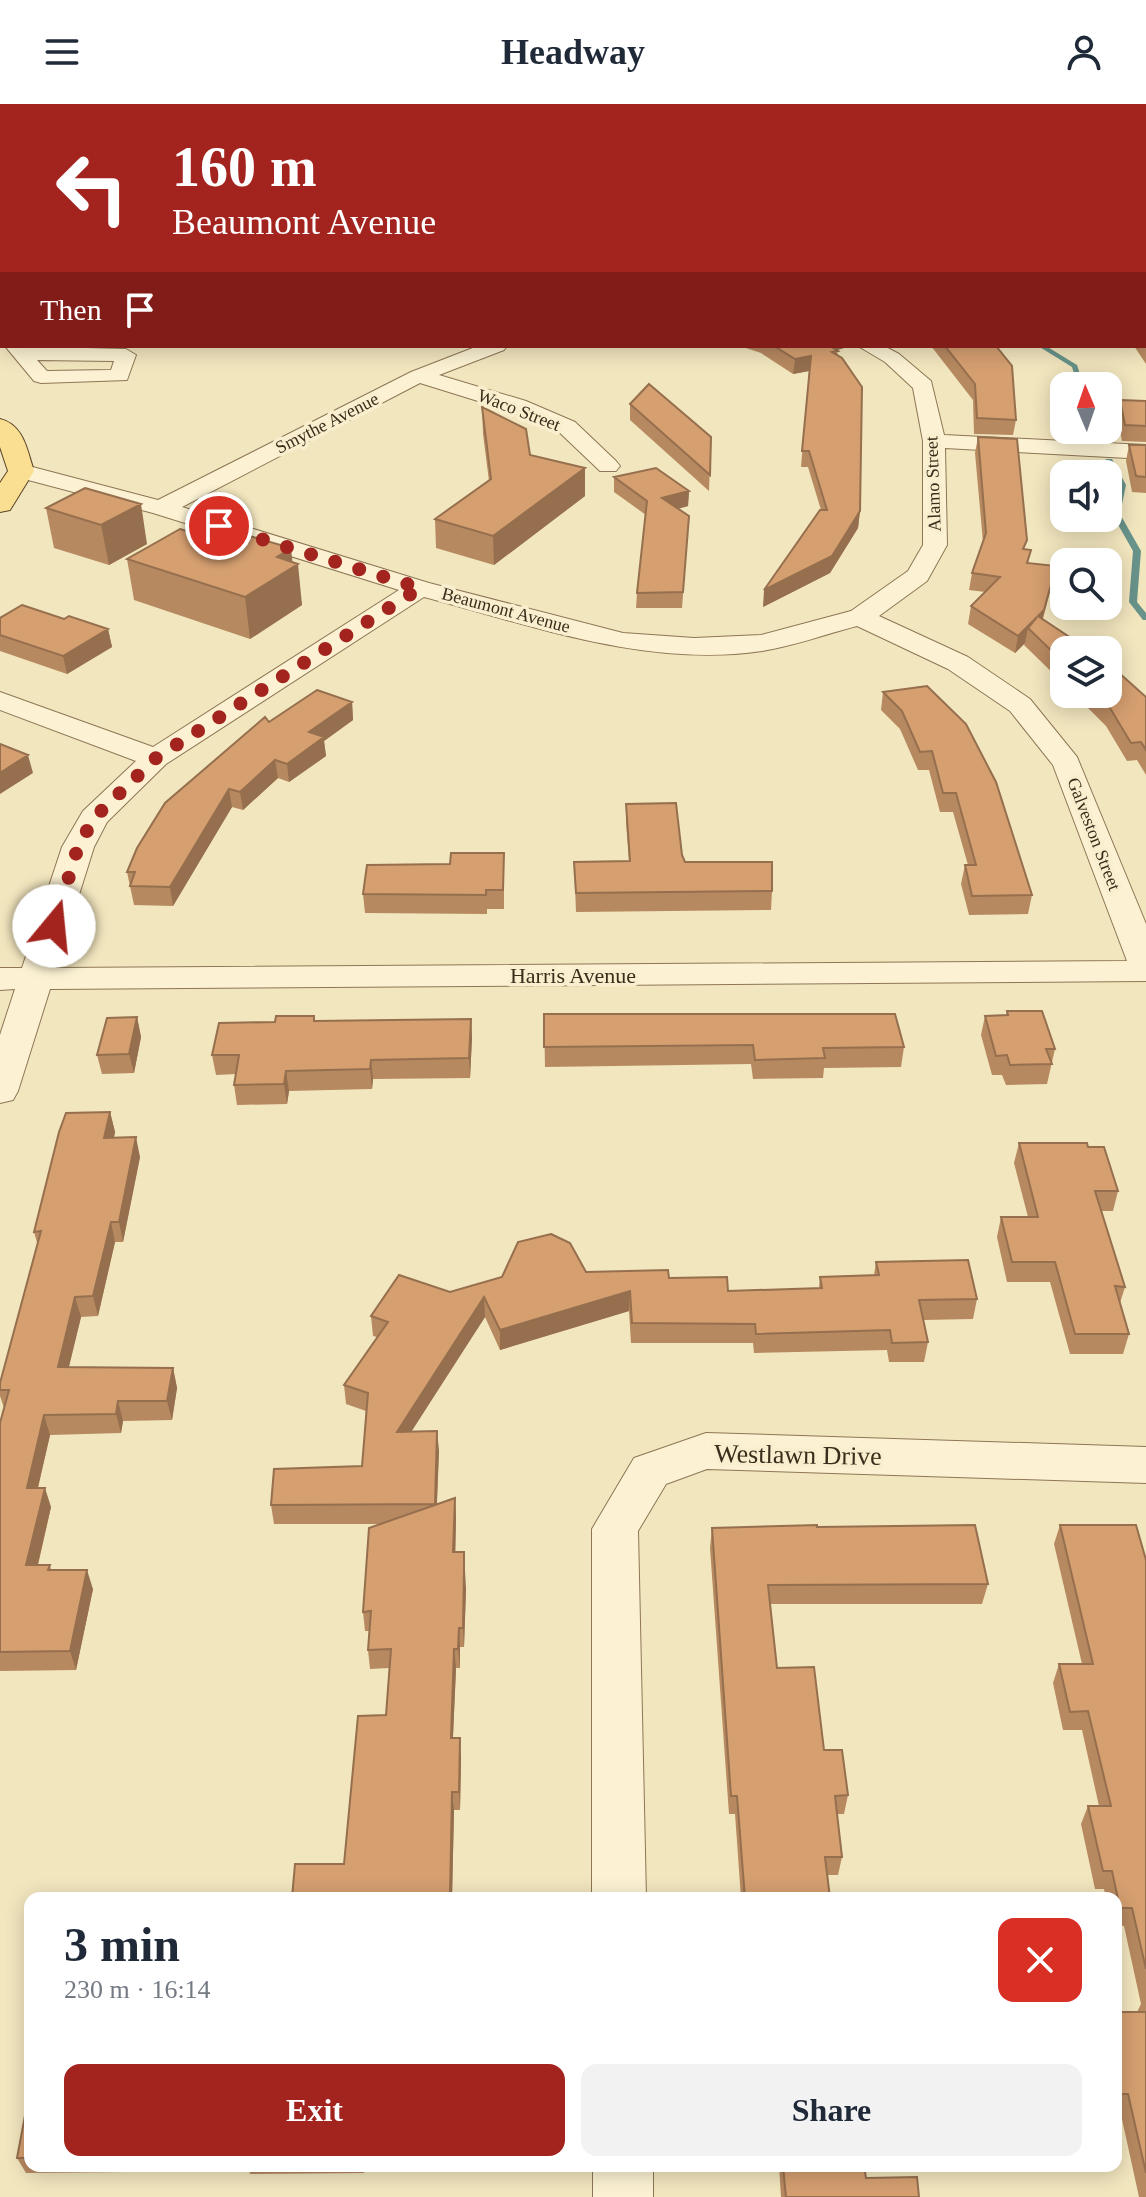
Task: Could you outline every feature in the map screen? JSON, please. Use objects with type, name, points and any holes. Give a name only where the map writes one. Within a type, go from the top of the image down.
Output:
[{"type":"main road","points":[[0,427],[9,435],[21,471],[0,504]]},
{"type":"street","name":"Smythe Avenue","points":[[161,508],[418,376],[492,348]]},
{"type":"street","name":"Alamo Street","points":[[860,617],[918,576],[935,545],[934,441],[923,386],[892,358],[872,348]]},
{"type":"street","name":"Waco Street","points":[[418,376],[518,406],[567,427],[608,466]]},
{"type":"street","points":[[934,441],[1146,452]]},
{"type":"street","name":"Beaumont Avenue","points":[[21,471],[161,508],[420,588],[622,641],[694,646],[762,643],[860,617]]},
{"type":"street","points":[[0,1091],[78,847],[94,818],[156,758],[420,588]]},
{"type":"street","name":"Galveston Street","points":[[860,617],[958,663],[1020,705],[1067,763],[1146,969]]},
{"type":"street","points":[[0,700],[156,758]]},
{"type":"street","name":"Harris Avenue","points":[[0,979],[1146,969]]},
{"type":"street","name":"Westlawn Drive","points":[[619,1892],[615,1529],[650,1471],[706,1451],[1146,1465]]},
{"type":"street","points":[[623,2172],[623,2197]]},
{"type":"building","points":[[777,348],[833,348],[838,351],[832,352],[842,358],[862,387],[860,511],[832,556],[764,590],[820,510],[827,510],[809,451],[802,451],[811,356],[795,359]]},
{"type":"building","points":[[947,348],[998,348],[1012,366],[1016,420],[977,418],[975,384]]},
{"type":"building","points":[[649,384],[711,437],[710,475],[630,404]]},
{"type":"building","points":[[1122,400],[1146,401],[1146,426],[1125,425]]},
{"type":"building","points":[[482,407],[526,429],[530,455],[585,468],[493,536],[435,519],[491,479]]},
{"type":"building","points":[[978,437],[1017,439],[1027,540],[1023,549],[1031,550],[1027,563],[1050,565],[1050,588],[1044,610],[1038,616],[1068,636],[1050,636],[1050,649],[1028,628],[1037,617],[1018,636],[971,606],[1000,577],[972,573],[986,533]]},
{"type":"building","points":[[1129,445],[1146,445],[1146,477],[1136,476]]},
{"type":"building","points":[[656,468],[689,491],[662,498],[689,516],[683,592],[637,593],[647,501],[614,477]]},
{"type":"building","points":[[85,488],[141,504],[101,525],[46,508]]},
{"type":"building","points":[[180,529],[229,544],[246,535],[291,548],[277,557],[298,564],[245,597],[127,559]]},
{"type":"building","points":[[22,605],[108,629],[63,656],[0,635],[0,618]]},
{"type":"building","points":[[1122,676],[1146,697],[1146,750],[1141,742],[1131,743],[1110,708],[1122,708]]},
{"type":"building","points":[[927,686],[966,724],[996,782],[1032,895],[972,896],[965,865],[976,865],[956,793],[943,793],[932,751],[920,752],[902,711],[883,692]]},
{"type":"building","points":[[317,690],[352,702],[309,732],[324,737],[287,764],[275,760],[240,792],[229,789],[170,887],[130,886],[135,872],[127,872],[137,848],[165,803],[265,717],[269,722]]},
{"type":"building","points":[[0,744],[28,755],[0,773]]},
{"type":"building","points":[[676,803],[685,862],[772,862],[772,891],[576,893],[574,862],[630,861],[626,804]]},
{"type":"building","points":[[451,853],[504,853],[503,890],[486,890],[486,895],[363,894],[367,865],[450,864]]},
{"type":"building","points":[[1007,1011],[1042,1011],[1055,1049],[1046,1049],[1052,1064],[1010,1065],[1007,1055],[996,1056],[985,1016],[1008,1015]]},
{"type":"building","points":[[544,1014],[895,1014],[904,1047],[823,1048],[825,1058],[755,1060],[753,1045],[544,1047]]},
{"type":"building","points":[[276,1016],[314,1016],[314,1021],[471,1019],[469,1058],[371,1060],[370,1069],[286,1071],[284,1084],[234,1085],[239,1055],[212,1055],[219,1023],[275,1022]]},
{"type":"building","points":[[137,1017],[129,1054],[97,1055],[107,1018]]},
{"type":"building","points":[[110,1112],[104,1138],[136,1137],[119,1222],[111,1222],[93,1296],[75,1297],[58,1367],[173,1368],[167,1401],[118,1401],[116,1414],[44,1415],[27,1488],[45,1488],[26,1565],[50,1565],[48,1570],[87,1570],[70,1651],[0,1652],[0,1423],[9,1390],[0,1390],[0,1383],[41,1231],[34,1232],[66,1113]]},
{"type":"building","points":[[1019,1143],[1087,1143],[1088,1147],[1104,1147],[1118,1191],[1095,1191],[1125,1287],[1115,1286],[1129,1334],[1075,1334],[1055,1262],[1012,1262],[1001,1217],[1038,1217]]},
{"type":"building","points":[[551,1234],[570,1243],[586,1272],[668,1270],[669,1278],[727,1277],[728,1291],[822,1288],[820,1277],[879,1275],[876,1262],[968,1260],[977,1299],[919,1300],[928,1342],[892,1343],[890,1330],[756,1334],[755,1324],[632,1323],[630,1291],[500,1330],[484,1297],[397,1432],[437,1431],[435,1504],[271,1505],[274,1469],[362,1466],[368,1393],[344,1385],[388,1322],[371,1316],[399,1275],[450,1292],[502,1277],[518,1242]]},
{"type":"building","points":[[455,1498],[453,1552],[464,1552],[464,1570],[463,1628],[459,1628],[458,1649],[454,1649],[451,1738],[460,1738],[459,1792],[452,1792],[450,1892],[293,1892],[295,1864],[344,1864],[358,1716],[386,1715],[391,1649],[368,1650],[371,1611],[363,1612],[369,1528]]},
{"type":"building","points":[[975,1525],[988,1584],[768,1585],[777,1668],[814,1667],[824,1750],[842,1750],[848,1795],[835,1796],[842,1857],[825,1857],[829,1892],[745,1892],[737,1796],[731,1796],[712,1528]]},
{"type":"building","points":[[1060,1525],[1136,1525],[1146,1560],[1146,1969],[1132,1908],[1122,1908],[1122,1892],[1117,1892],[1112,1871],[1103,1871],[1088,1806],[1111,1806],[1088,1711],[1070,1712],[1059,1664],[1093,1664]]},
{"type":"building","points":[[1122,2012],[1146,2012],[1146,2173],[1128,2094],[1122,2094]]},
{"type":"building","points":[[24,2121],[24,2158],[17,2158]]},
{"type":"building","points":[[784,2172],[865,2172],[866,2178],[917,2177],[919,2197],[786,2197]]},
{"type":"waterway","points":[[1044,348],[1075,366],[1077,372]]},
{"type":"waterway","points":[[1122,525],[1137,551],[1133,602],[1146,618]]},
{"type":"route","points":[[54,926],[78,847],[94,818],[156,758],[420,588],[219,526]]}]
